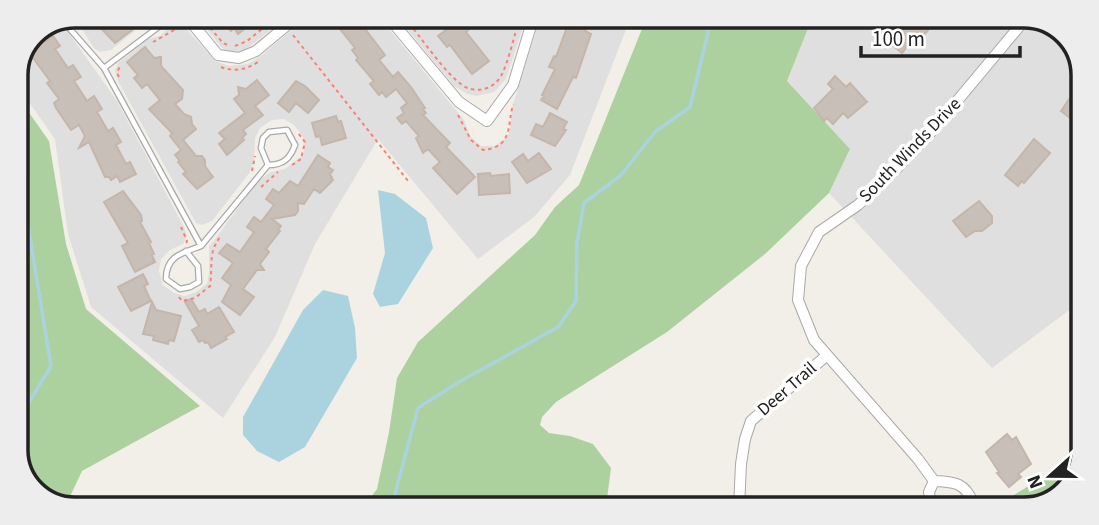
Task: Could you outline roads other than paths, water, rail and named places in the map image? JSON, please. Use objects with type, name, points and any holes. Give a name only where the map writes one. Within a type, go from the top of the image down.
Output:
[{"type":"street","points":[[190,28],[218,55],[239,58],[256,51],[284,28]]},
{"type":"street","points":[[397,28],[459,102],[487,121],[513,85],[530,28]]},
{"type":"street","name":"South Winds Drive","points":[[934,481],[918,458],[814,340],[798,300],[801,265],[819,232],[858,205],[898,167],[950,111],[1018,28]]},
{"type":"street","name":"Deer Trail","points":[[740,497],[741,464],[751,421],[826,356]]},
{"type":"street","points":[[930,497],[929,492],[934,481],[953,482],[968,491],[970,497]]},
{"type":"lane","points":[[69,28],[104,68],[201,246]]},
{"type":"lane","points":[[104,68],[157,28]]},
{"type":"lane","points":[[287,130],[295,145],[290,157],[277,165],[268,165],[261,148],[263,138],[269,132],[287,130]]},
{"type":"lane","points":[[186,248],[198,266],[198,282],[180,289],[166,279],[166,267],[186,248],[201,246],[268,165]]},
{"type":"water","points":[[378,190],[395,194],[426,218],[433,248],[398,304],[380,307],[373,294],[385,253]]},
{"type":"water","points":[[323,290],[348,296],[355,328],[357,358],[305,447],[279,462],[257,451],[243,435],[243,417],[303,310]]},
{"type":"waterway","points":[[396,497],[418,408],[558,327],[576,301],[577,243],[584,203],[621,175],[655,132],[690,107],[709,28]]},
{"type":"waterway","points":[[28,225],[51,366],[28,404]]}]
